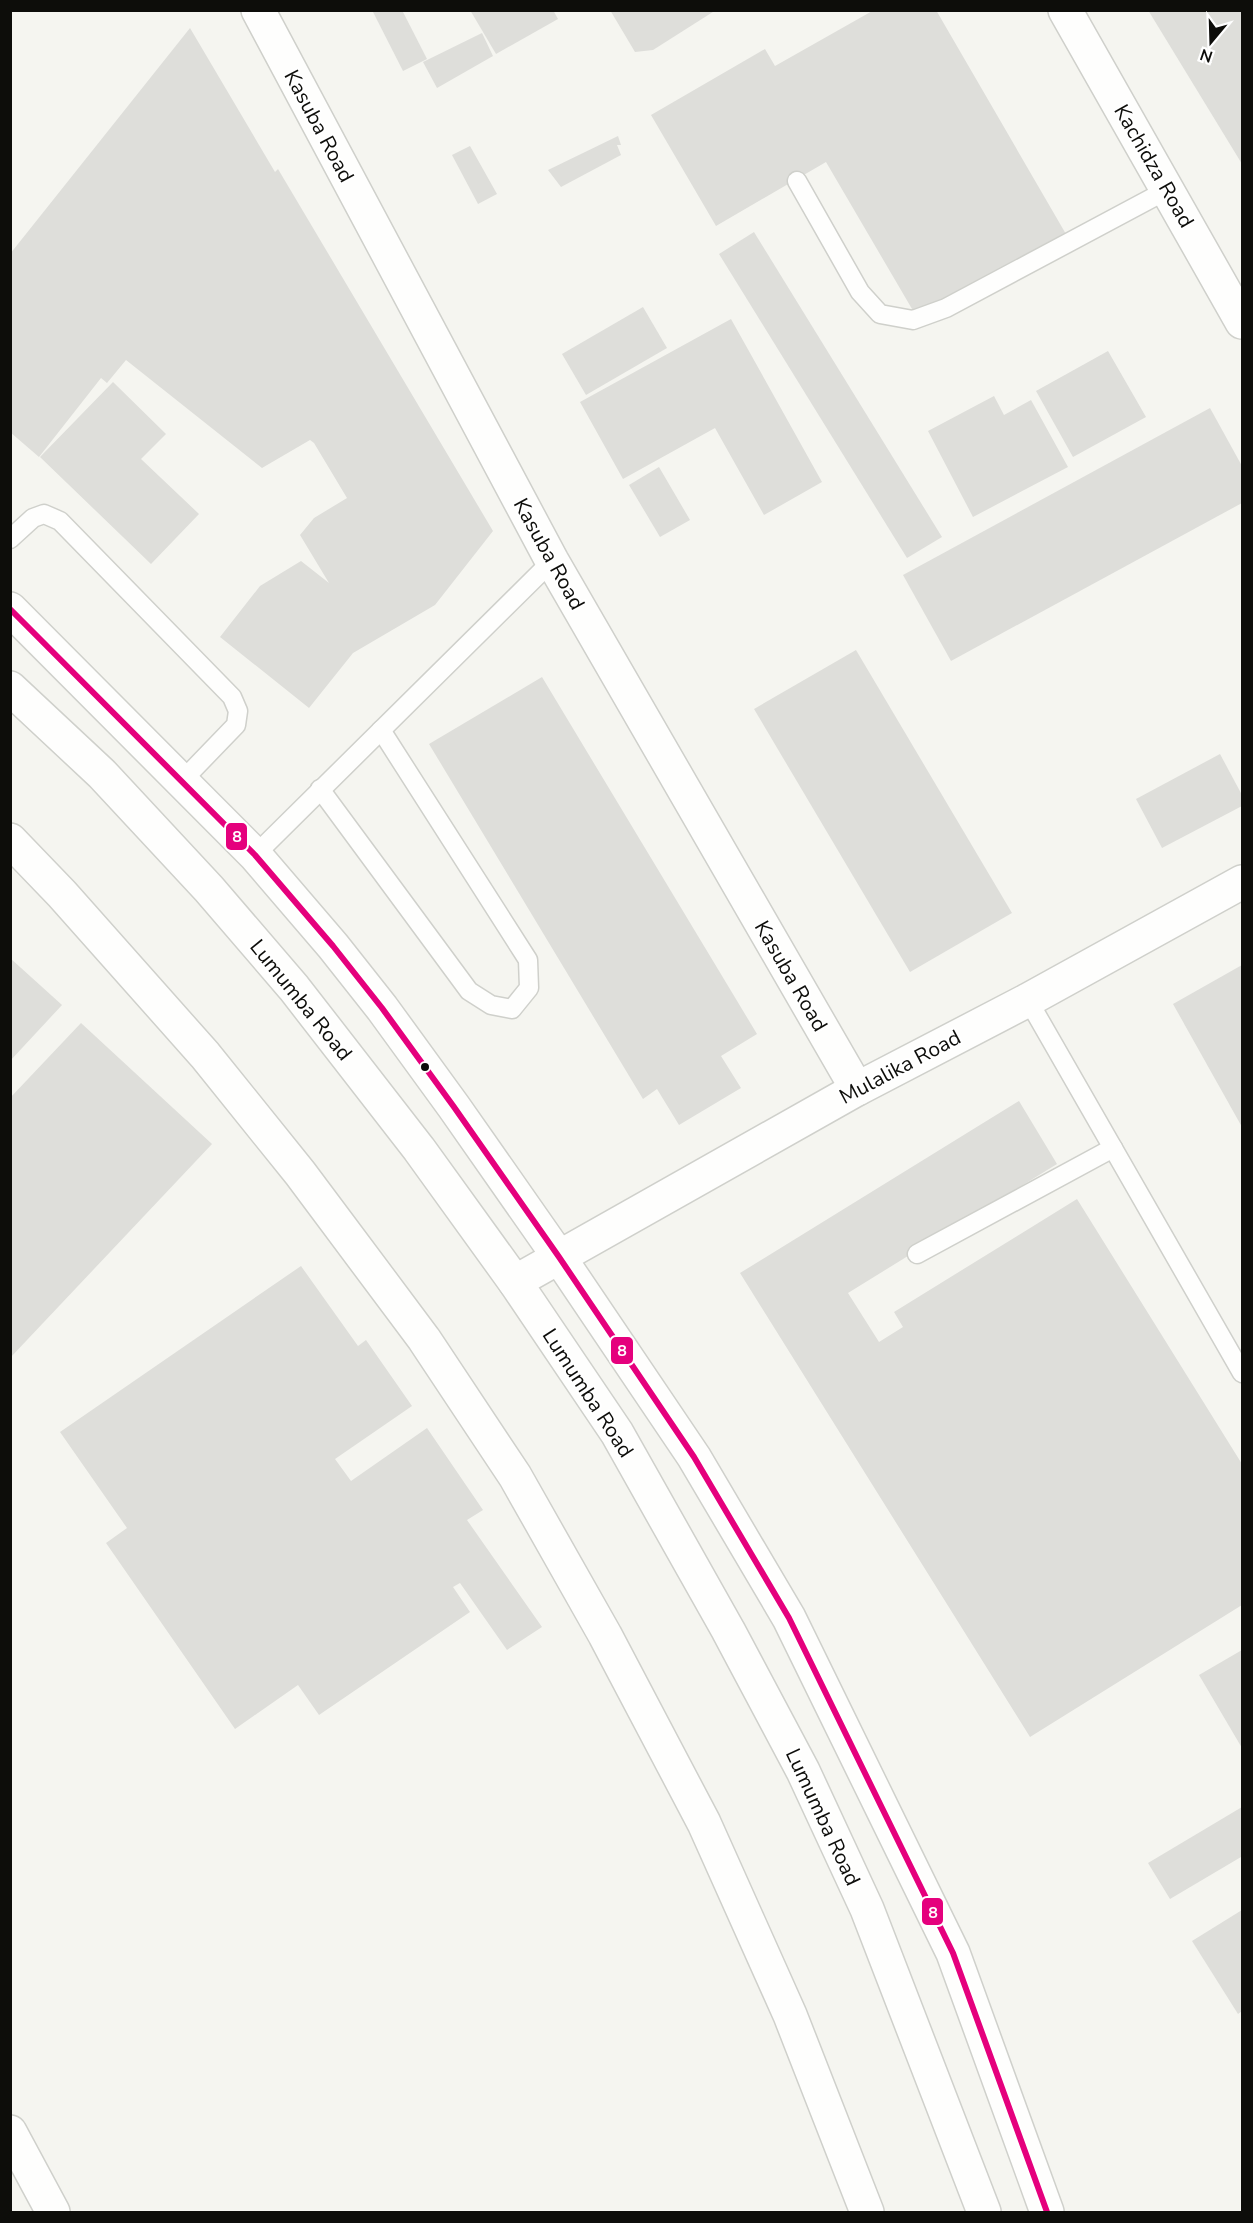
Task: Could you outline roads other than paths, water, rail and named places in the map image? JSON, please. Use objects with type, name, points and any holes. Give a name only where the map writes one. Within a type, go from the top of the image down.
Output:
[{"type":"street","name":"Kasuba Road","points":[[258,10],[552,561],[856,1089]]},
{"type":"street","name":"Kachidza Road","points":[[1065,10],[1242,322]]},
{"type":"street","points":[[10,609],[255,855],[333,946],[382,1008],[559,1257],[694,1457],[789,1618],[953,1953],[1047,2212]]},
{"type":"street","name":"Lumumba Road","points":[[10,688],[102,774],[209,889],[294,988],[419,1149],[515,1282],[617,1433],[728,1630],[803,1771],[867,1909],[984,2212]]},
{"type":"street","points":[[10,840],[62,894],[205,1055],[300,1173],[424,1339],[515,1476],[605,1635],[704,1824],[790,2015],[867,2212]]},
{"type":"street","name":"Mulalika Road","points":[[515,1282],[856,1089],[1028,1000],[1242,882]]},
{"type":"street","points":[[10,2132],[53,2212]]},
{"type":"lane","points":[[797,181],[860,292],[880,314],[913,320],[946,308],[1167,190]]},
{"type":"lane","points":[[10,539],[33,518],[44,514],[60,521],[232,698],[238,711],[236,725],[181,782]]},
{"type":"lane","points":[[255,855],[552,561]]},
{"type":"lane","points":[[320,789],[469,992],[491,1005],[512,1009],[530,988],[528,960],[381,730]]},
{"type":"lane","points":[[1028,1000],[1242,1373]]},
{"type":"lane","points":[[917,1254],[1113,1148]]}]
